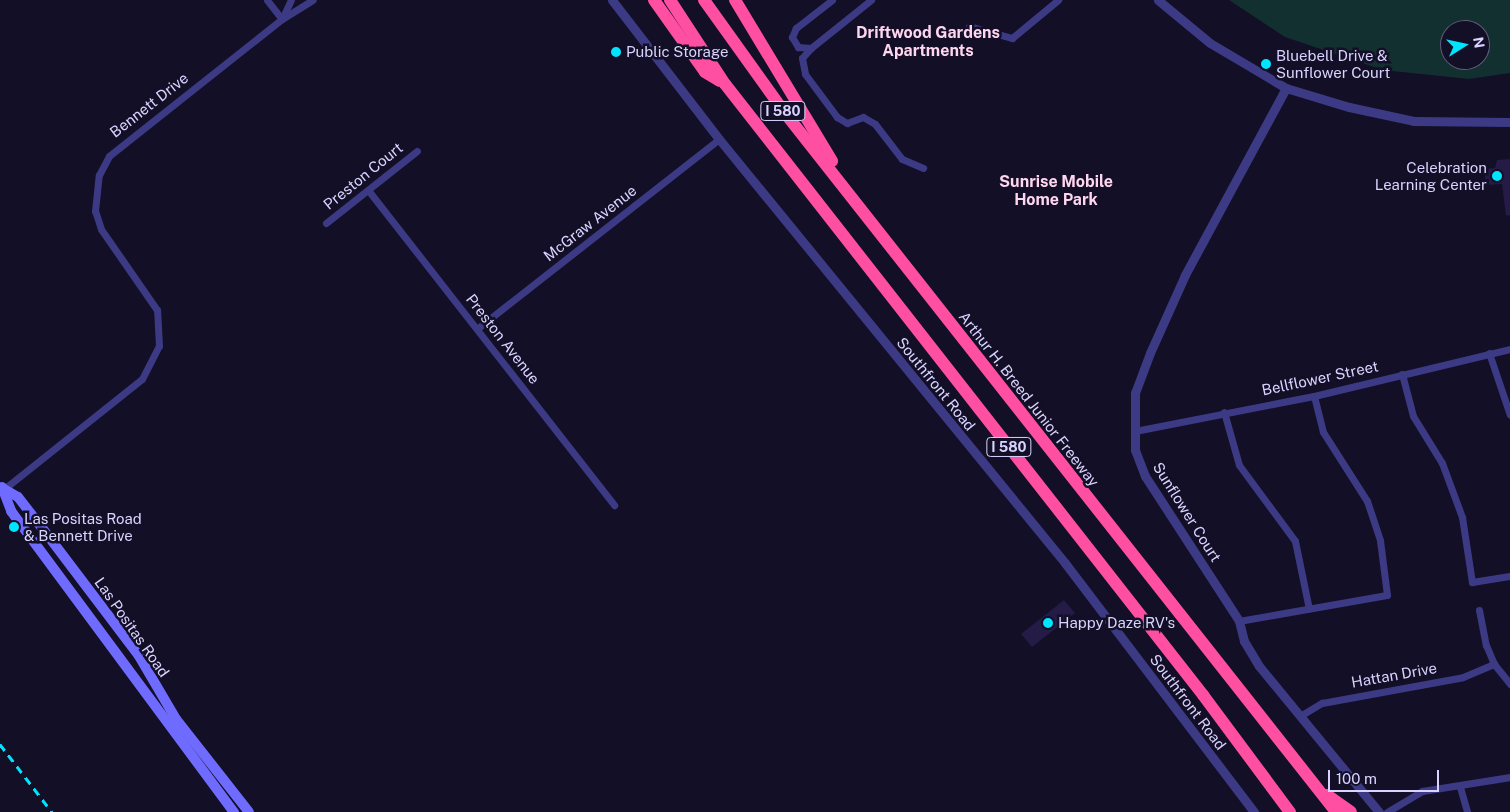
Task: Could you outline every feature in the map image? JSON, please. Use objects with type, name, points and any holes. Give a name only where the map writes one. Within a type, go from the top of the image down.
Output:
[{"type":"highway","points":[[654,0],[705,72],[725,84]]},
{"type":"highway","name":"I 580","points":[[670,0],[725,84],[1203,695],[1290,812]]},
{"type":"highway","name":"Arthur H. Breed Junior Freeway","points":[[704,0],[784,113],[1336,812]]},
{"type":"highway","points":[[735,0],[868,217]]},
{"type":"highway","points":[[1318,790],[1351,812]]},
{"type":"main road","name":"Las Positas Road","points":[[2,486],[11,511],[234,812]]},
{"type":"main road","name":"Las Positas Road","points":[[2,486],[18,497],[49,537],[139,656],[176,719],[249,812]]},
{"type":"street","points":[[267,0],[282,19]]},
{"type":"street","name":"Bennett Drive","points":[[282,19],[291,0]]},
{"type":"street","name":"Bennett Drive","points":[[2,486],[142,379],[159,346],[157,310],[102,229],[95,211],[99,175],[109,156],[282,19],[312,0]]},
{"type":"street","name":"Southfront Road","points":[[612,0],[718,140],[1065,563],[1254,812]]},
{"type":"street","points":[[810,48],[798,47],[792,37],[796,28],[832,0]]},
{"type":"street","points":[[871,0],[810,48],[802,58],[804,74],[837,117],[847,123],[863,117],[875,124],[902,160],[923,168]]},
{"type":"street","points":[[969,26],[995,37],[1012,38],[1058,0]]},
{"type":"street","points":[[1158,0],[1210,43],[1286,88],[1375,114],[1414,121],[1510,122]]},
{"type":"street","name":"Sunflower Court","points":[[1286,88],[1185,275],[1150,353],[1135,392],[1135,450],[1145,476],[1239,621],[1244,642],[1259,666],[1379,812]]},
{"type":"street","name":"McGraw Avenue","points":[[478,328],[718,140]]},
{"type":"street","name":"Preston Court","points":[[326,223],[417,151]]},
{"type":"street","name":"Preston Avenue","points":[[368,190],[478,328],[614,505]]},
{"type":"street","name":"Bellflower Street","points":[[1135,431],[1224,412],[1314,396],[1510,349]]},
{"type":"street","points":[[1488,354],[1510,414]]},
{"type":"street","points":[[1402,374],[1413,416],[1442,463],[1462,517],[1472,582],[1510,576]]},
{"type":"street","points":[[1239,621],[1387,595],[1380,540],[1367,501],[1323,432],[1314,396]]},
{"type":"street","points":[[1224,412],[1239,465],[1295,541],[1309,608]]},
{"type":"street","points":[[1479,610],[1494,664],[1510,684]]},
{"type":"street","name":"Hattan Drive","points":[[1300,716],[1322,703],[1463,677],[1494,664]]},
{"type":"street","points":[[1387,812],[1422,791],[1460,787],[1510,777]]},
{"type":"street","points":[[1460,787],[1467,812]]},
{"type":"green space","points":[[1229,0],[1510,0],[1510,73],[1469,79],[1383,70],[1285,37]]},
{"type":"building","name":"Celebration Learning Center","points":[[1510,159],[1510,215],[1506,216],[1502,184],[1486,185],[1484,169],[1495,168],[1497,160]]},
{"type":"building","name":"Happy Daze RV's","points":[[1064,600],[1075,613],[1032,647],[1021,634]]},
{"type":"railway","points":[[0,744],[52,812]]},
{"type":"place","name":"Public Storage","points":[[616,52]]},
{"type":"place","name":"Bluebell Drive & Sunflower Court","points":[[1266,64]]},
{"type":"place","name":"Celebration Learning Center","points":[[1497,176]]},
{"type":"place","name":"Las Positas Road & Bennett Drive","points":[[14,527]]},
{"type":"place","name":"Happy Daze RV's","points":[[1048,623]]},
{"type":"district","name":"Driftwood Gardens Apartments","points":[[928,42]]},
{"type":"district","name":"Sunrise Mobile Home Park","points":[[1056,191]]}]
